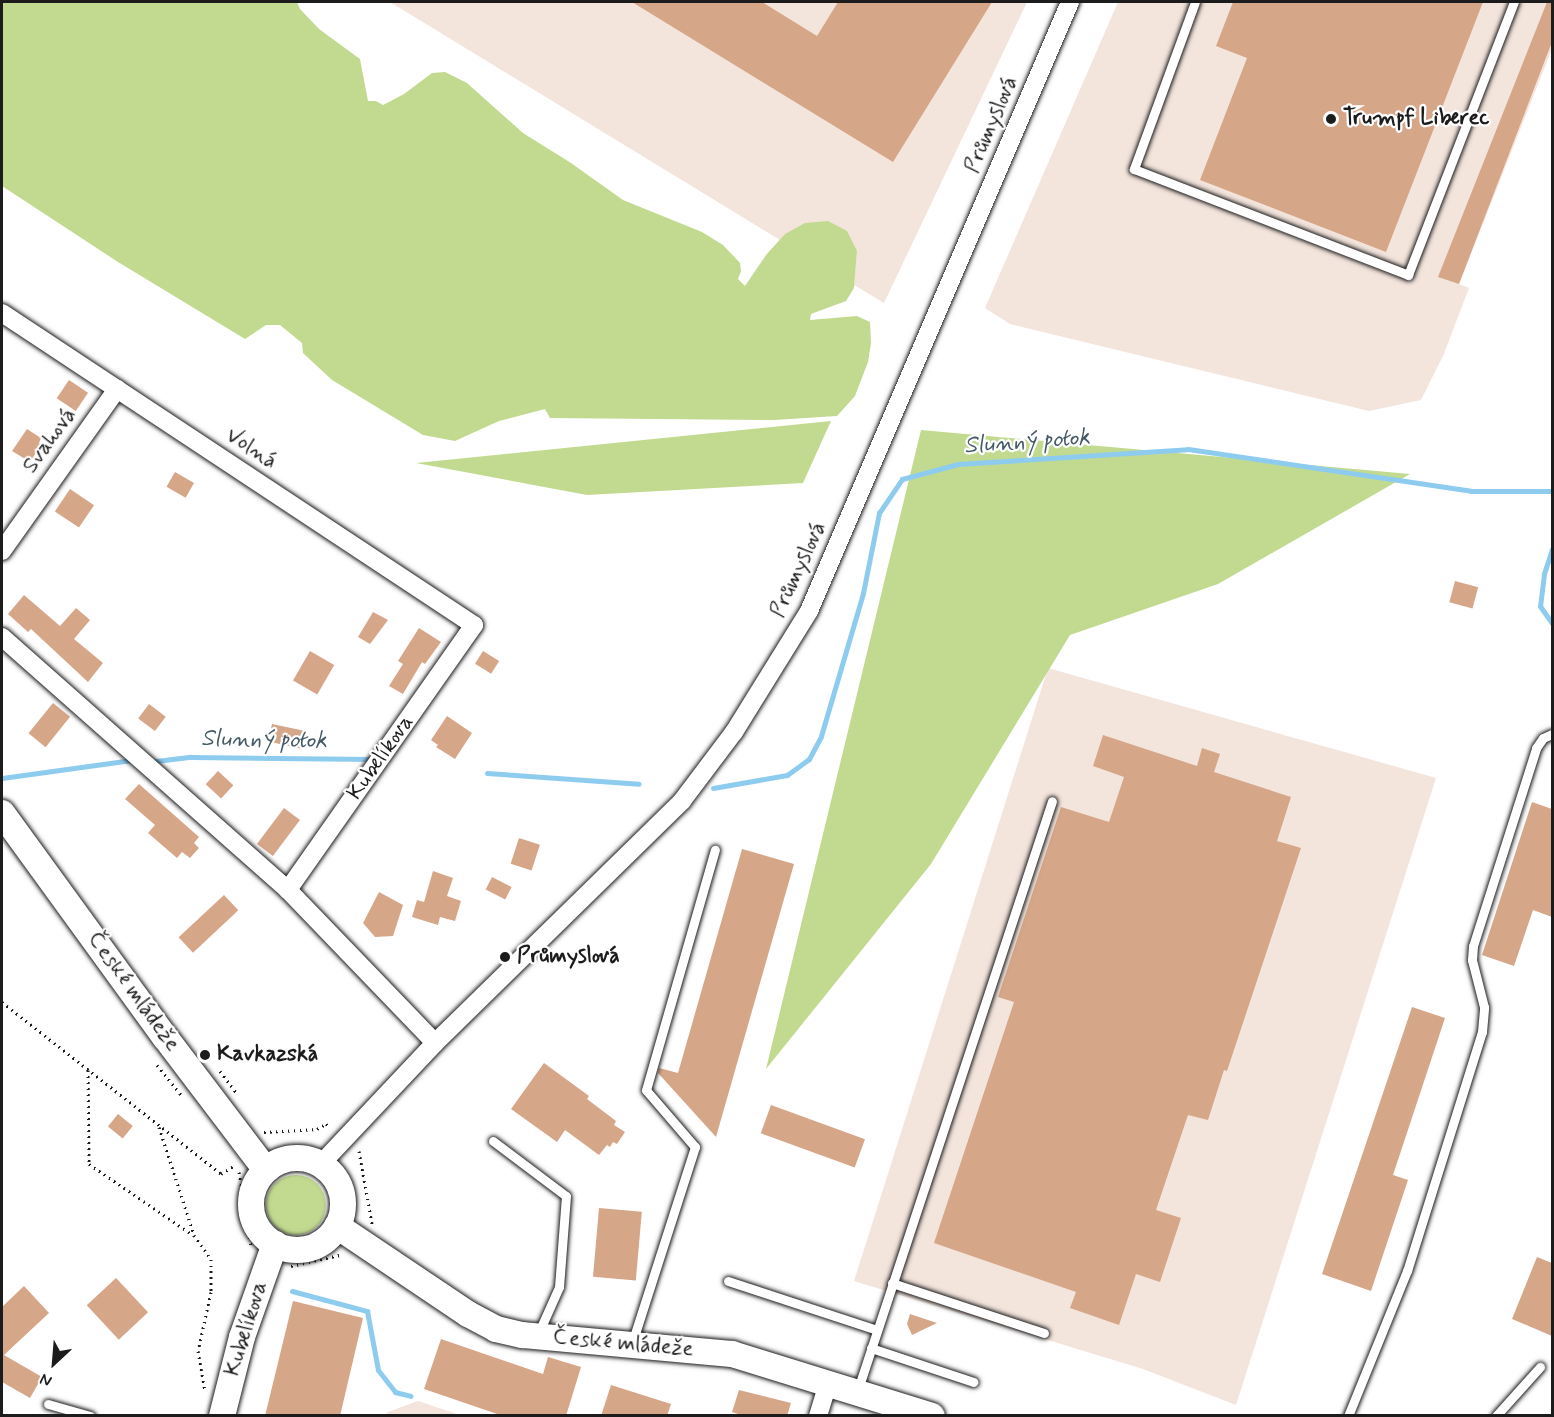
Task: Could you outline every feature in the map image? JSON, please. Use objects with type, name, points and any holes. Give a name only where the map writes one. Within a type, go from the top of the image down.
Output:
[{"type":"street","name":"Průmyslová","points":[[320,1165],[435,1043],[682,801],[734,732],[809,611],[1070,2]]},
{"type":"street","name":"Volná","points":[[2,313],[474,625]]},
{"type":"street","name":"Svahová","points":[[2,551],[117,389]]},
{"type":"street","name":"Kubelíkova","points":[[288,890],[474,625]]},
{"type":"street","points":[[2,637],[288,890],[435,1043]]},
{"type":"street","name":"České mládeže","points":[[2,813],[165,1037],[266,1170]]},
{"type":"street","points":[[289,1159],[308,1160],[320,1165],[335,1179],[342,1196],[342,1212],[337,1226],[326,1240],[314,1246],[272,1252],[258,1227],[251,1204],[253,1190],[266,1170],[289,1159]]},
{"type":"street","name":"České mládeže","points":[[337,1226],[468,1314],[496,1329],[537,1337],[732,1354],[932,1416]]},
{"type":"street","name":"Kubelíkova","points":[[214,1407],[272,1252]]},
{"type":"street","points":[[818,1416],[828,1383]]},
{"type":"lane","points":[[1195,2],[1134,169],[1408,274],[1514,2]]},
{"type":"lane","points":[[1348,1416],[1407,1271],[1482,1032],[1484,1007],[1472,960],[1473,946],[1536,748],[1543,738],[1552,734]]},
{"type":"lane","points":[[856,1392],[1052,801]]},
{"type":"lane","points":[[631,1345],[695,1147],[646,1090],[715,850]]},
{"type":"lane","points":[[493,1141],[566,1196],[559,1287],[537,1337]]},
{"type":"lane","points":[[728,1281],[877,1330]]},
{"type":"lane","points":[[892,1283],[1044,1333]]},
{"type":"lane","points":[[871,1348],[974,1382]]},
{"type":"lane","points":[[1496,1416],[1540,1367]]},
{"type":"lane","points":[[48,1404],[90,1416]]},
{"type":"path","points":[[88,1070],[89,1164],[194,1235]]},
{"type":"path","points":[[238,1166],[252,1250],[272,1252],[286,1268],[342,1254],[352,1254],[372,1223],[359,1152],[326,1124],[317,1129],[263,1131]]},
{"type":"path","points":[[159,1126],[194,1235],[211,1259],[211,1292],[198,1351],[214,1407]]},
{"type":"shaded area","points":[[390,2],[1027,2],[884,303],[854,285],[857,251],[785,234],[780,240]]},
{"type":"shaded area","points":[[1118,2],[1552,2],[1552,49],[1459,284],[1469,288],[1443,356],[1421,400],[1369,411],[1010,324],[985,308]]},
{"type":"shaded area","points":[[1048,668],[1436,778],[1236,1405],[1143,1369],[854,1281]]},
{"type":"shaded area","points":[[418,1401],[460,1415],[386,1415],[388,1412]]},
{"type":"green space","points":[[2,2],[297,2],[300,9],[319,29],[360,59],[368,101],[376,101],[383,105],[404,94],[432,73],[445,72],[467,83],[523,133],[623,200],[702,232],[723,245],[740,263],[741,271],[738,279],[745,286],[766,255],[785,234],[805,223],[828,221],[847,231],[857,251],[854,288],[846,301],[811,314],[810,320],[857,316],[870,322],[871,343],[868,362],[855,396],[837,416],[774,420],[550,418],[545,409],[499,421],[455,441],[423,435],[332,380],[303,353],[302,343],[280,325],[266,325],[245,339],[118,262],[2,186]]},
{"type":"green space","points":[[831,421],[803,483],[587,495],[416,463]]},
{"type":"green space","points":[[921,430],[1410,474],[1218,584],[1070,635],[931,864],[766,1069]]},
{"type":"green space","points":[[296,1175],[313,1180],[321,1188],[326,1205],[321,1222],[313,1230],[296,1235],[279,1230],[271,1222],[266,1205],[271,1188],[279,1180]]},
{"type":"building","points":[[632,2],[762,2],[817,36],[838,2],[992,2],[893,162]]},
{"type":"building","name":"Trumpf Liberec","points":[[1233,2],[1483,2],[1386,252],[1200,180],[1247,58],[1216,46]]},
{"type":"building","points":[[1547,2],[1552,2],[1552,42],[1459,284],[1438,277]]},
{"type":"building","points":[[69,380],[88,393],[76,411],[57,398]]},
{"type":"building","points":[[27,429],[41,438],[39,443],[41,445],[30,462],[12,451]]},
{"type":"building","points":[[175,472],[194,483],[186,498],[166,487]]},
{"type":"building","points":[[70,489],[94,505],[79,528],[55,511]]},
{"type":"building","points":[[1455,581],[1478,587],[1472,608],[1449,602]]},
{"type":"building","points":[[24,595],[60,626],[76,608],[90,620],[74,639],[103,663],[88,682],[31,629],[28,632],[8,614]]},
{"type":"building","points":[[373,612],[388,620],[370,644],[358,637]]},
{"type":"building","points":[[419,628],[441,642],[425,664],[422,662],[403,694],[389,686],[403,664],[398,661]]},
{"type":"building","points":[[310,651],[334,665],[317,694],[293,680]]},
{"type":"building","points":[[483,651],[499,661],[491,674],[475,664]]},
{"type":"building","points":[[53,703],[70,717],[46,747],[28,733]]},
{"type":"building","points":[[149,704],[166,717],[155,731],[138,718]]},
{"type":"building","points":[[447,716],[472,733],[455,759],[436,747],[438,745],[431,740]]},
{"type":"building","points":[[272,724],[305,731],[302,749],[268,742]]},
{"type":"building","points":[[1103,735],[1197,766],[1202,748],[1220,754],[1214,772],[1291,797],[1277,841],[1301,848],[1227,1071],[1224,1070],[1208,1120],[1188,1115],[1156,1210],[1181,1218],[1160,1282],[1136,1274],[1119,1325],[1070,1308],[1076,1292],[934,1243],[1014,1002],[998,997],[1061,807],[1109,822],[1124,777],[1093,766]]},
{"type":"building","points":[[218,771],[233,785],[221,798],[206,784]]},
{"type":"building","points":[[139,784],[199,837],[194,843],[199,848],[190,858],[182,852],[177,858],[148,833],[155,825],[125,799]]},
{"type":"building","points":[[1532,802],[1552,809],[1552,917],[1533,910],[1514,966],[1482,955]]},
{"type":"building","points":[[284,808],[300,820],[273,856],[257,844]]},
{"type":"building","points":[[519,838],[540,845],[532,870],[511,864]]},
{"type":"building","points":[[742,849],[794,864],[716,1137],[658,1073],[659,1068],[678,1073]]},
{"type":"building","points":[[433,871],[453,878],[447,896],[461,901],[455,921],[440,917],[438,925],[412,917],[417,900],[424,902]]},
{"type":"building","points":[[492,877],[512,887],[505,899],[486,889]]},
{"type":"building","points":[[379,892],[403,905],[393,936],[375,937],[363,923]]},
{"type":"building","points":[[224,895],[238,910],[193,953],[179,937]]},
{"type":"building","points":[[1412,1007],[1445,1018],[1393,1175],[1408,1180],[1371,1291],[1322,1274]]},
{"type":"building","points":[[544,1063],[589,1096],[587,1099],[616,1121],[614,1125],[625,1132],[617,1144],[613,1142],[610,1147],[607,1145],[599,1155],[565,1130],[557,1142],[511,1109]]},
{"type":"building","points":[[771,1105],[865,1139],[855,1167],[761,1133]]},
{"type":"building","points":[[118,1114],[133,1126],[123,1138],[108,1126]]},
{"type":"building","points":[[599,1208],[642,1212],[636,1280],[593,1277]]},
{"type":"building","points":[[1537,1257],[1552,1263],[1552,1336],[1512,1319]]},
{"type":"building","points":[[116,1278],[148,1312],[119,1340],[87,1305]]},
{"type":"building","points":[[24,1286],[49,1313],[4,1355],[42,1377],[30,1398],[2,1382],[2,1307]]},
{"type":"building","points":[[293,1301],[363,1318],[340,1416],[265,1416]]},
{"type":"building","points":[[910,1314],[937,1323],[912,1335],[907,1324]]},
{"type":"building","points":[[441,1339],[543,1374],[548,1357],[581,1367],[566,1416],[503,1416],[424,1389]]},
{"type":"building","points":[[611,1385],[671,1404],[667,1416],[601,1416]]},
{"type":"building","points":[[739,1390],[791,1403],[787,1416],[744,1416],[732,1412]]},
{"type":"waterway","name":"Slunný potok","points":[[713,788],[787,775],[809,759],[821,736],[863,593],[879,513],[902,479],[958,464],[1188,449],[1471,491],[1552,491]]},
{"type":"waterway","points":[[1552,549],[1544,574],[1540,606],[1552,623]]},
{"type":"waterway","name":"Slunný potok","points":[[156,761],[191,757],[372,759]]},
{"type":"waterway","name":"Slunný potok","points":[[2,778],[132,760]]},
{"type":"waterway","name":"Slunný potok","points":[[487,773],[639,784]]},
{"type":"waterway","points":[[292,1291],[367,1311],[378,1370],[395,1392],[411,1396]]},
{"type":"place","name":"Trumpf Liberec","points":[[1331,119]]},
{"type":"place","name":"Průmyslová","points":[[505,957]]},
{"type":"place","name":"Kavkazská","points":[[205,1055]]}]
